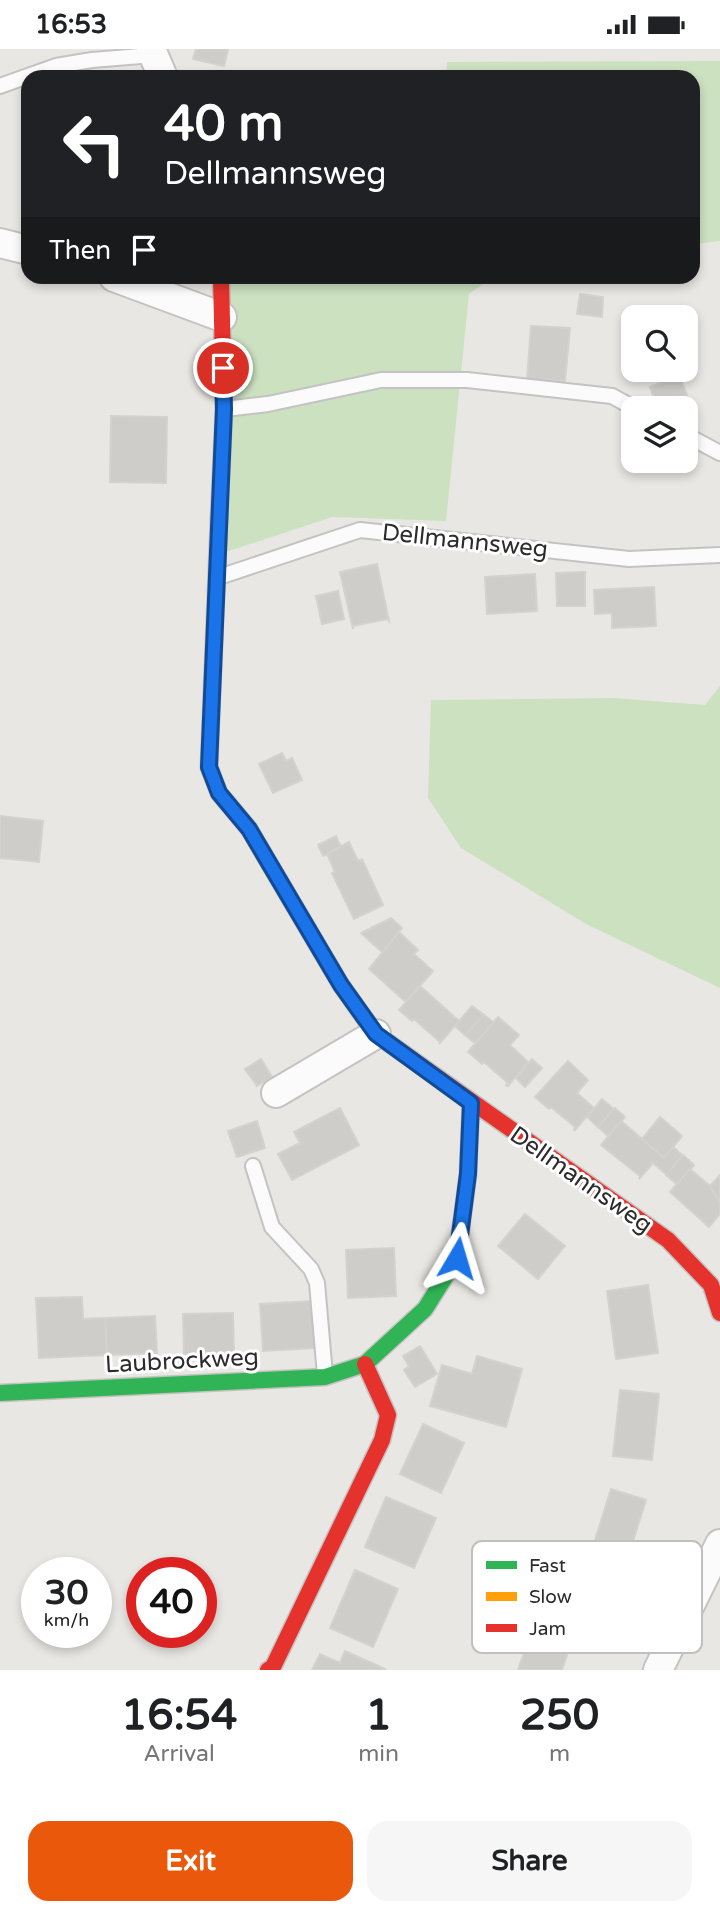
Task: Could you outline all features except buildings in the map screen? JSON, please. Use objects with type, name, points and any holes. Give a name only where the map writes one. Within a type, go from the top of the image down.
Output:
[{"type":"street","points":[[0,243],[21,248]]},
{"type":"street","points":[[133,284],[222,317]]},
{"type":"street","name":"Dellmannsweg","points":[[221,284],[224,409],[209,767],[219,793],[249,829],[341,985],[376,1034],[668,1240],[715,1279],[720,1313]]},
{"type":"street","points":[[276,1093],[376,1034]]},
{"type":"street","name":"Laubrockweg","points":[[0,1393],[326,1377],[365,1364],[425,1309],[457,1258],[468,1174],[471,1103]]},
{"type":"street","points":[[268,1670],[273,1667],[382,1440],[388,1415],[365,1364]]},
{"type":"street","points":[[702,1581],[720,1544]]},
{"type":"street","points":[[658,1670],[666,1653]]},
{"type":"lane","points":[[47,70],[92,60],[156,60]]},
{"type":"lane","points":[[0,86],[21,79]]},
{"type":"lane","points":[[224,409],[268,404],[381,380],[467,380],[612,396],[621,401]]},
{"type":"lane","points":[[698,441],[720,453]]},
{"type":"lane","name":"Dellmannsweg","points":[[218,577],[360,530],[629,559],[720,555]]},
{"type":"lane","points":[[253,1166],[272,1227],[311,1269],[317,1283],[326,1377]]},
{"type":"green space","points":[[720,61],[720,241],[700,243],[700,70],[446,70],[447,62]]},
{"type":"green space","points":[[229,284],[483,284],[469,294],[446,521],[332,517],[223,553]]},
{"type":"green space","points":[[720,686],[720,988],[586,924],[461,848],[428,798],[431,700],[613,698],[705,705]]},
{"type":"traffic: fast","points":[[0,1393],[325,1377],[365,1364],[425,1309],[457,1258],[468,1174],[471,1103]]},
{"type":"traffic: slow","points":[[219,519],[209,767],[219,793],[249,829],[341,985],[365,1019]]},
{"type":"traffic: jam","points":[[219,519],[224,409],[221,284]]},
{"type":"traffic: jam","points":[[365,1019],[376,1034],[668,1240],[711,1285],[720,1313]]},
{"type":"traffic: jam","points":[[268,1670],[273,1667],[382,1440],[388,1415],[365,1364]]},
{"type":"route","points":[[223,368],[224,409],[209,767],[219,793],[249,829],[341,985],[376,1034],[471,1103],[468,1174],[457,1258]]}]
